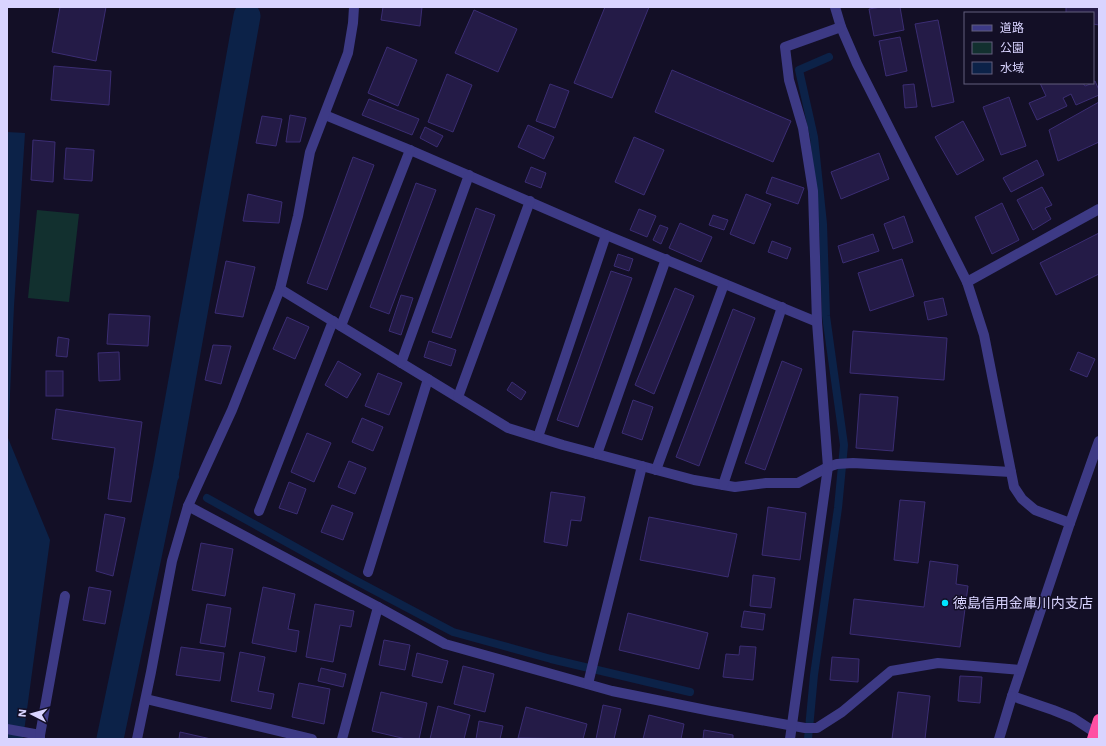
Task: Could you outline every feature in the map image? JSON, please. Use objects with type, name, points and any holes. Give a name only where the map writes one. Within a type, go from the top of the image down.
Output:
[{"type":"highway","points":[[1093,739],[1099,720]]},
{"type":"street","points":[[137,739],[172,561],[188,506],[232,410],[280,289],[298,216],[310,152],[348,53],[354,7]]},
{"type":"street","points":[[835,7],[841,28],[857,64],[967,282],[984,334],[1014,487],[1022,499],[1035,510],[1070,523]]},
{"type":"street","points":[[790,739],[833,466],[817,322],[813,192],[803,128],[788,80],[785,47],[841,28]]},
{"type":"street","points":[[325,115],[530,201],[606,235],[817,322]]},
{"type":"street","points":[[259,511],[410,150]]},
{"type":"street","points":[[401,363],[469,175]]},
{"type":"street","points":[[458,397],[530,201]]},
{"type":"street","points":[[967,282],[1099,209]]},
{"type":"street","points":[[538,437],[606,235]]},
{"type":"street","points":[[597,454],[666,259]]},
{"type":"street","points":[[656,470],[724,284]]},
{"type":"street","points":[[280,289],[508,428],[694,480],[735,487],[766,483],[798,483],[833,466],[853,463],[1011,472]]},
{"type":"street","points":[[723,485],[782,307]]},
{"type":"street","points":[[368,572],[428,379]]},
{"type":"street","points":[[999,739],[1020,670],[1099,441]]},
{"type":"street","points":[[588,684],[642,466]]},
{"type":"street","points":[[188,506],[445,644],[612,691],[792,726],[817,728],[842,712],[892,671],[938,662],[1020,670]]},
{"type":"street","points":[[7,729],[40,737],[64,596]]},
{"type":"street","points":[[342,739],[378,607]]},
{"type":"street","points":[[1012,696],[1073,718],[1099,735]]},
{"type":"street","points":[[146,699],[312,739]]},
{"type":"green space","points":[[37,210],[79,214],[69,302],[28,298]]},
{"type":"water","points":[[7,132],[25,133],[14,306],[8,438],[50,540],[23,739],[7,739]]},
{"type":"building","points":[[60,7],[106,7],[96,61],[52,52]]},
{"type":"building","points":[[383,7],[422,7],[420,26],[381,20]]},
{"type":"building","points":[[605,7],[649,7],[612,98],[574,83]]},
{"type":"building","points":[[881,7],[900,7],[904,30],[874,36],[869,9]]},
{"type":"building","points":[[1066,7],[1099,7],[1099,25],[1094,24],[1094,12],[1066,12]]},
{"type":"building","points":[[474,10],[517,29],[498,72],[455,53]]},
{"type":"building","points":[[938,20],[954,102],[932,107],[915,24]]},
{"type":"building","points":[[900,37],[907,71],[886,76],[879,41]]},
{"type":"building","points":[[387,47],[417,60],[398,106],[368,93]]},
{"type":"building","points":[[54,66],[111,71],[109,105],[51,100]]},
{"type":"building","points":[[672,70],[791,121],[773,162],[655,112]]},
{"type":"building","points":[[447,74],[472,85],[453,132],[428,122]]},
{"type":"building","points":[[1094,82],[1099,90],[1099,95],[1076,105],[1071,94],[1063,98],[1067,106],[1037,120],[1029,103],[1046,96],[1040,84],[1084,84],[1085,86],[1094,84]]},
{"type":"building","points":[[550,84],[569,91],[555,128],[536,121]]},
{"type":"building","points":[[914,84],[917,107],[905,108],[903,85]]},
{"type":"building","points":[[1009,97],[1026,146],[1001,155],[983,107]]},
{"type":"building","points":[[369,99],[419,119],[412,135],[362,115]]},
{"type":"building","points":[[1099,102],[1099,142],[1058,161],[1049,130]]},
{"type":"building","points":[[290,115],[306,118],[300,142],[286,142]]},
{"type":"building","points":[[262,116],[282,119],[276,146],[256,143]]},
{"type":"building","points":[[963,121],[984,160],[957,175],[935,137]]},
{"type":"building","points":[[528,125],[554,137],[544,159],[518,147]]},
{"type":"building","points":[[425,127],[443,136],[437,147],[420,138]]},
{"type":"building","points":[[634,137],[664,150],[644,195],[615,182]]},
{"type":"building","points":[[33,140],[55,142],[53,182],[31,180]]},
{"type":"building","points":[[66,148],[94,150],[92,181],[64,179]]},
{"type":"building","points":[[879,153],[889,179],[841,199],[831,172]]},
{"type":"building","points":[[353,157],[374,165],[327,290],[307,283]]},
{"type":"building","points":[[1037,160],[1044,175],[1011,192],[1003,178]]},
{"type":"building","points":[[531,167],[546,173],[541,188],[525,182]]},
{"type":"building","points":[[772,177],[804,188],[798,204],[766,193]]},
{"type":"building","points":[[416,183],[436,190],[389,314],[370,307]]},
{"type":"building","points":[[1042,187],[1052,205],[1045,208],[1051,219],[1033,230],[1017,200]]},
{"type":"building","points":[[248,194],[282,202],[279,223],[243,221]]},
{"type":"building","points":[[746,194],[771,204],[754,244],[730,234]]},
{"type":"building","points":[[1002,203],[1019,240],[992,254],[975,217]]},
{"type":"building","points":[[476,208],[495,215],[451,338],[432,332]]},
{"type":"building","points":[[639,209],[656,216],[647,237],[630,230]]},
{"type":"building","points":[[713,215],[728,220],[724,230],[709,225]]},
{"type":"building","points":[[904,216],[913,242],[893,249],[884,224]]},
{"type":"building","points":[[680,223],[712,237],[701,262],[669,248]]},
{"type":"building","points":[[660,225],[668,228],[661,244],[653,240]]},
{"type":"building","points":[[1099,233],[1099,274],[1056,295],[1040,263]]},
{"type":"building","points":[[873,234],[879,251],[843,263],[838,246]]},
{"type":"building","points":[[772,241],[791,248],[787,259],[768,252]]},
{"type":"building","points":[[618,254],[633,259],[629,271],[614,266]]},
{"type":"building","points":[[902,259],[914,296],[870,311],[858,273]]},
{"type":"building","points":[[226,261],[255,267],[243,317],[215,313]]},
{"type":"building","points":[[611,271],[632,278],[578,427],[557,420]]},
{"type":"building","points":[[675,288],[694,296],[654,394],[635,385]]},
{"type":"building","points":[[401,295],[413,298],[401,335],[389,331]]},
{"type":"building","points":[[943,298],[947,315],[928,320],[924,302]]},
{"type":"building","points":[[733,309],[755,318],[699,466],[676,457]]},
{"type":"building","points":[[109,314],[150,316],[148,346],[107,344]]},
{"type":"building","points":[[287,317],[309,327],[295,359],[273,349]]},
{"type":"building","points":[[853,331],[947,338],[944,380],[850,373]]},
{"type":"building","points":[[58,337],[69,339],[67,357],[56,356]]},
{"type":"building","points":[[429,341],[456,350],[451,366],[424,357]]},
{"type":"building","points":[[213,345],[231,346],[221,384],[205,380]]},
{"type":"building","points":[[119,352],[120,380],[99,381],[98,353]]},
{"type":"building","points":[[1078,352],[1095,359],[1087,377],[1070,370]]},
{"type":"building","points":[[338,361],[361,374],[347,398],[325,385]]},
{"type":"building","points":[[782,361],[802,369],[765,470],[745,463]]},
{"type":"building","points":[[46,371],[63,371],[63,396],[46,396]]},
{"type":"building","points":[[378,373],[402,383],[389,415],[365,406]]},
{"type":"building","points":[[512,382],[526,392],[521,400],[507,390]]},
{"type":"building","points":[[860,394],[898,397],[893,451],[856,448]]},
{"type":"building","points":[[633,400],[653,407],[642,440],[622,433]]},
{"type":"building","points":[[56,409],[142,422],[131,502],[108,499],[115,448],[52,439]]},
{"type":"building","points":[[362,418],[383,427],[373,451],[352,442]]},
{"type":"building","points":[[307,433],[331,443],[314,482],[291,472]]},
{"type":"building","points":[[349,461],[366,468],[355,494],[338,487]]},
{"type":"building","points":[[289,482],[306,489],[297,514],[279,508]]},
{"type":"building","points":[[551,492],[585,497],[581,521],[571,520],[567,546],[544,542]]},
{"type":"building","points":[[900,500],[925,502],[918,563],[894,560]]},
{"type":"building","points":[[332,505],[353,513],[343,540],[321,532]]},
{"type":"building","points":[[768,507],[806,513],[800,560],[762,555]]},
{"type":"building","points":[[105,514],[125,518],[113,576],[96,571]]},
{"type":"building","points":[[649,517],[737,534],[728,577],[640,560]]},
{"type":"building","points":[[201,543],[233,549],[225,596],[192,590]]},
{"type":"building","name":"徳島信用金庫川内支店","points":[[930,561],[958,565],[956,584],[968,586],[960,647],[850,634],[854,599],[924,607]]},
{"type":"building","points":[[753,575],[775,578],[771,608],[750,606]]},
{"type":"building","points":[[89,587],[111,591],[105,624],[83,620]]},
{"type":"building","points":[[263,587],[295,594],[288,629],[299,631],[296,652],[252,643]]},
{"type":"building","points":[[207,604],[231,608],[225,647],[200,643]]},
{"type":"building","points":[[315,604],[354,611],[351,627],[340,625],[333,662],[306,657]]},
{"type":"building","points":[[744,611],[765,614],[763,630],[741,627]]},
{"type":"building","points":[[628,613],[708,633],[699,669],[619,650]]},
{"type":"building","points":[[384,640],[410,645],[405,670],[379,665]]},
{"type":"building","points":[[740,646],[756,647],[753,680],[723,677],[726,654],[739,655]]},
{"type":"building","points":[[181,647],[224,653],[220,681],[176,675]]},
{"type":"building","points":[[240,652],[265,657],[258,691],[274,694],[271,709],[231,701]]},
{"type":"building","points":[[417,653],[448,661],[442,683],[412,676]]},
{"type":"building","points":[[832,657],[859,659],[858,682],[830,680]]},
{"type":"building","points":[[463,666],[494,674],[485,712],[454,704]]},
{"type":"building","points":[[321,668],[346,674],[343,687],[318,681]]},
{"type":"building","points":[[960,676],[982,677],[980,703],[958,701]]},
{"type":"building","points":[[299,683],[330,689],[324,724],[292,717]]},
{"type":"building","points":[[381,692],[427,703],[419,739],[406,739],[372,731]]},
{"type":"building","points":[[898,692],[930,696],[925,739],[892,739]]},
{"type":"building","points":[[603,705],[621,709],[614,739],[596,739]]},
{"type":"building","points":[[438,706],[470,715],[464,739],[430,739]]},
{"type":"building","points":[[526,707],[587,724],[583,739],[518,738]]},
{"type":"building","points":[[649,715],[684,724],[681,739],[643,739]]},
{"type":"building","points":[[479,721],[503,726],[500,739],[476,739]]},
{"type":"building","points":[[704,730],[733,735],[733,739],[703,739]]},
{"type":"building","points":[[180,732],[211,739],[179,739]]},
{"type":"waterway","points":[[110,739],[166,470],[247,16]]},
{"type":"waterway","points":[[808,739],[814,675],[838,508],[844,445],[826,316],[823,224],[814,137],[799,70],[829,57]]},
{"type":"waterway","points":[[166,470],[175,477]]},
{"type":"waterway","points":[[207,498],[351,578],[453,632],[551,659],[690,692]]},
{"type":"place","name":"徳島信用金庫川内支店","points":[[945,603]]}]
